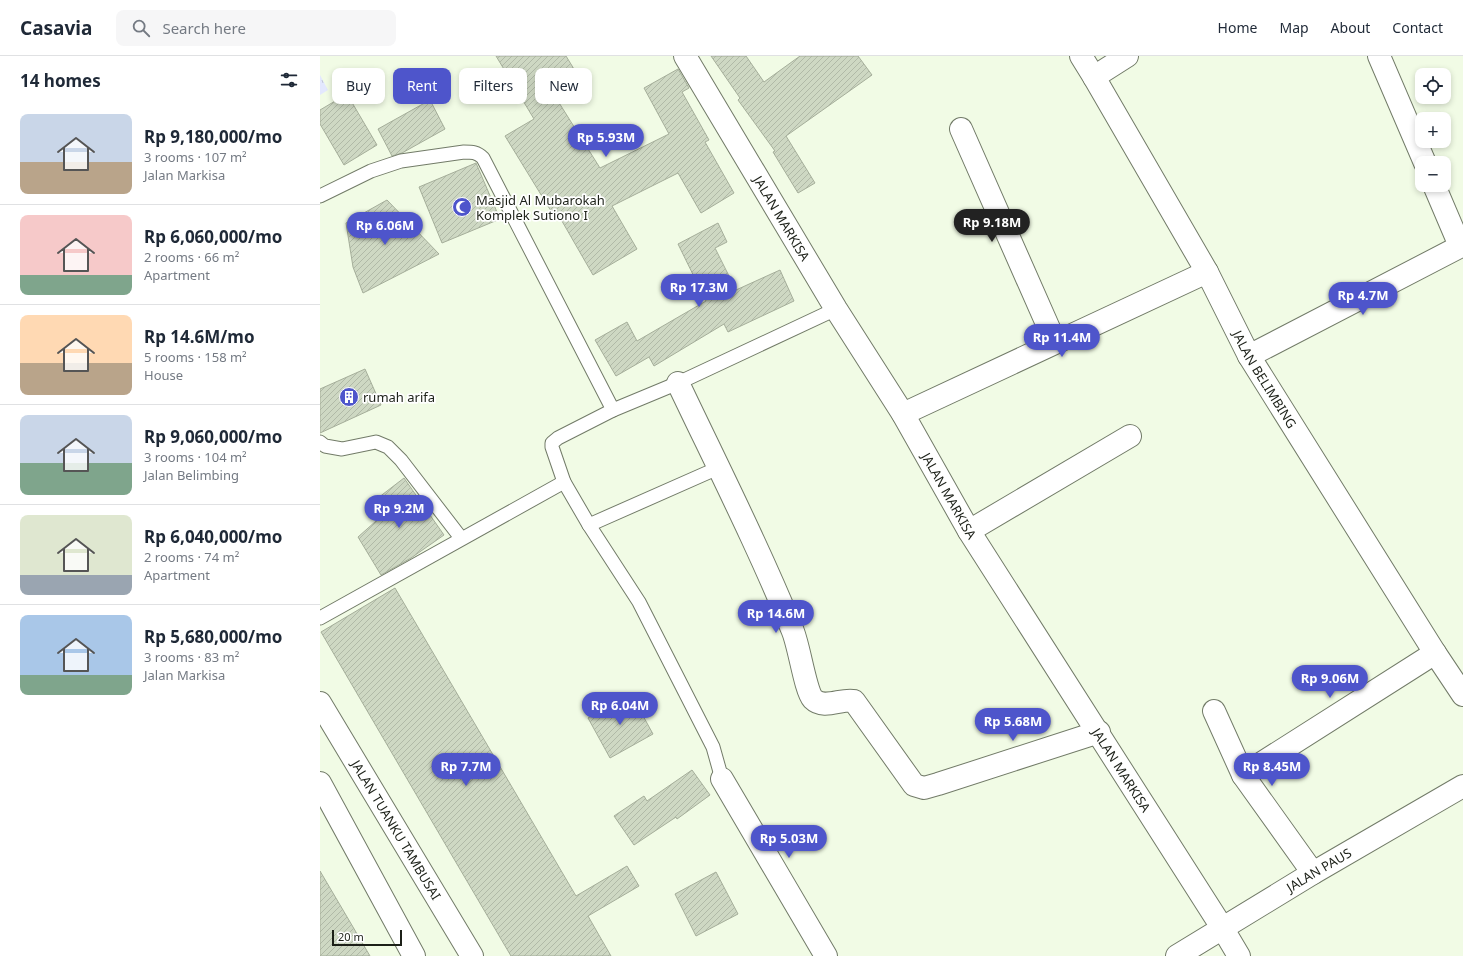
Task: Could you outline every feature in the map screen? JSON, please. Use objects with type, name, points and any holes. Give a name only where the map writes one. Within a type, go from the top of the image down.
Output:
[{"type":"street","name":"JALAN MARKISA","points":[[685,56],[836,309],[903,414],[970,532],[1099,732],[1239,956]]},
{"type":"street","name":"JALAN BELIMBING","points":[[1081,56],[1207,272],[1249,356],[1435,653],[1463,694]]},
{"type":"street","points":[[1094,77],[1127,56]]},
{"type":"street","points":[[1379,56],[1422,156]]},
{"type":"street","points":[[961,129],[1055,342]]},
{"type":"street","points":[[1249,356],[1461,246],[1437,192]]},
{"type":"street","points":[[903,414],[1207,272]]},
{"type":"street","points":[[678,383],[778,596],[796,639],[807,683],[813,699],[820,703],[827,704],[845,700],[854,701],[914,785],[924,788],[938,784],[1099,732]]},
{"type":"street","points":[[970,532],[1130,436]]},
{"type":"street","points":[[1243,775],[1435,653]]},
{"type":"street","name":"JALAN TUANKU TAMBUSAI","points":[[320,703],[472,956]]},
{"type":"street","points":[[1214,711],[1243,775],[1313,873]]},
{"type":"street","points":[[722,779],[826,956]]},
{"type":"street","points":[[320,783],[414,956]]},
{"type":"street","name":"JALAN PAUS","points":[[1177,956],[1313,873],[1463,786]]},
{"type":"lane","points":[[320,196],[371,171],[401,161],[464,152],[478,154],[483,158],[613,410]]},
{"type":"lane","points":[[722,779],[713,747],[639,602],[564,482],[552,443],[558,438],[613,410],[678,383],[836,309]]},
{"type":"lane","points":[[320,442],[325,446],[342,449],[376,442],[388,447],[401,460],[460,538]]},
{"type":"lane","points":[[589,524],[718,468]]},
{"type":"lane","points":[[320,618],[460,538],[564,482]]},
{"type":"green space","points":[[320,75],[328,90],[320,95]]},
{"type":"building","points":[[496,56],[566,56],[573,68],[535,68],[535,104],[560,104],[600,168],[669,134],[644,88],[678,69],[689,88],[682,92],[709,140],[705,142],[734,193],[701,213],[678,173],[612,206],[637,249],[593,275],[555,209],[551,211],[505,136],[534,119],[525,104],[527,104],[527,68],[503,68]]},
{"type":"building","points":[[711,56],[746,56],[764,82],[800,56],[858,56],[872,75],[786,136],[815,183],[798,193],[773,152],[775,151],[738,100],[740,98]]},
{"type":"building","points":[[332,103],[353,104],[377,145],[344,165],[320,124],[320,110]]},
{"type":"building","points":[[423,104],[432,104],[445,129],[402,153],[392,156],[378,129]]},
{"type":"building","points":[[476,163],[500,219],[442,243],[419,187]]},
{"type":"building","points":[[387,200],[439,254],[363,293],[353,267],[346,223]]},
{"type":"building","points":[[718,223],[727,242],[715,248],[736,290],[780,270],[794,301],[728,332],[724,324],[654,366],[649,357],[616,376],[595,340],[627,322],[637,341],[706,301],[678,244]]},
{"type":"building","name":"rumah arifa","points":[[365,369],[381,405],[320,433],[320,389]]},
{"type":"building","points":[[404,478],[444,535],[411,558],[381,575],[358,537],[385,513],[374,501]]},
{"type":"building","points":[[395,588],[576,896],[627,866],[639,886],[588,916],[611,956],[511,956],[454,859],[321,632]]},
{"type":"building","points":[[631,694],[653,734],[610,758],[588,718]]},
{"type":"building","points":[[692,770],[710,795],[677,819],[676,817],[634,845],[614,816],[644,796],[647,801]]},
{"type":"building","points":[[320,871],[353,927],[370,956],[320,956]]},
{"type":"building","points":[[716,872],[738,914],[696,936],[675,894]]},
{"type":"place","name":"Masjid Al Mubarokah Komplek Sutiono I","points":[[462,207]]},
{"type":"place","name":"rumah arifa","points":[[349,397]]}]
